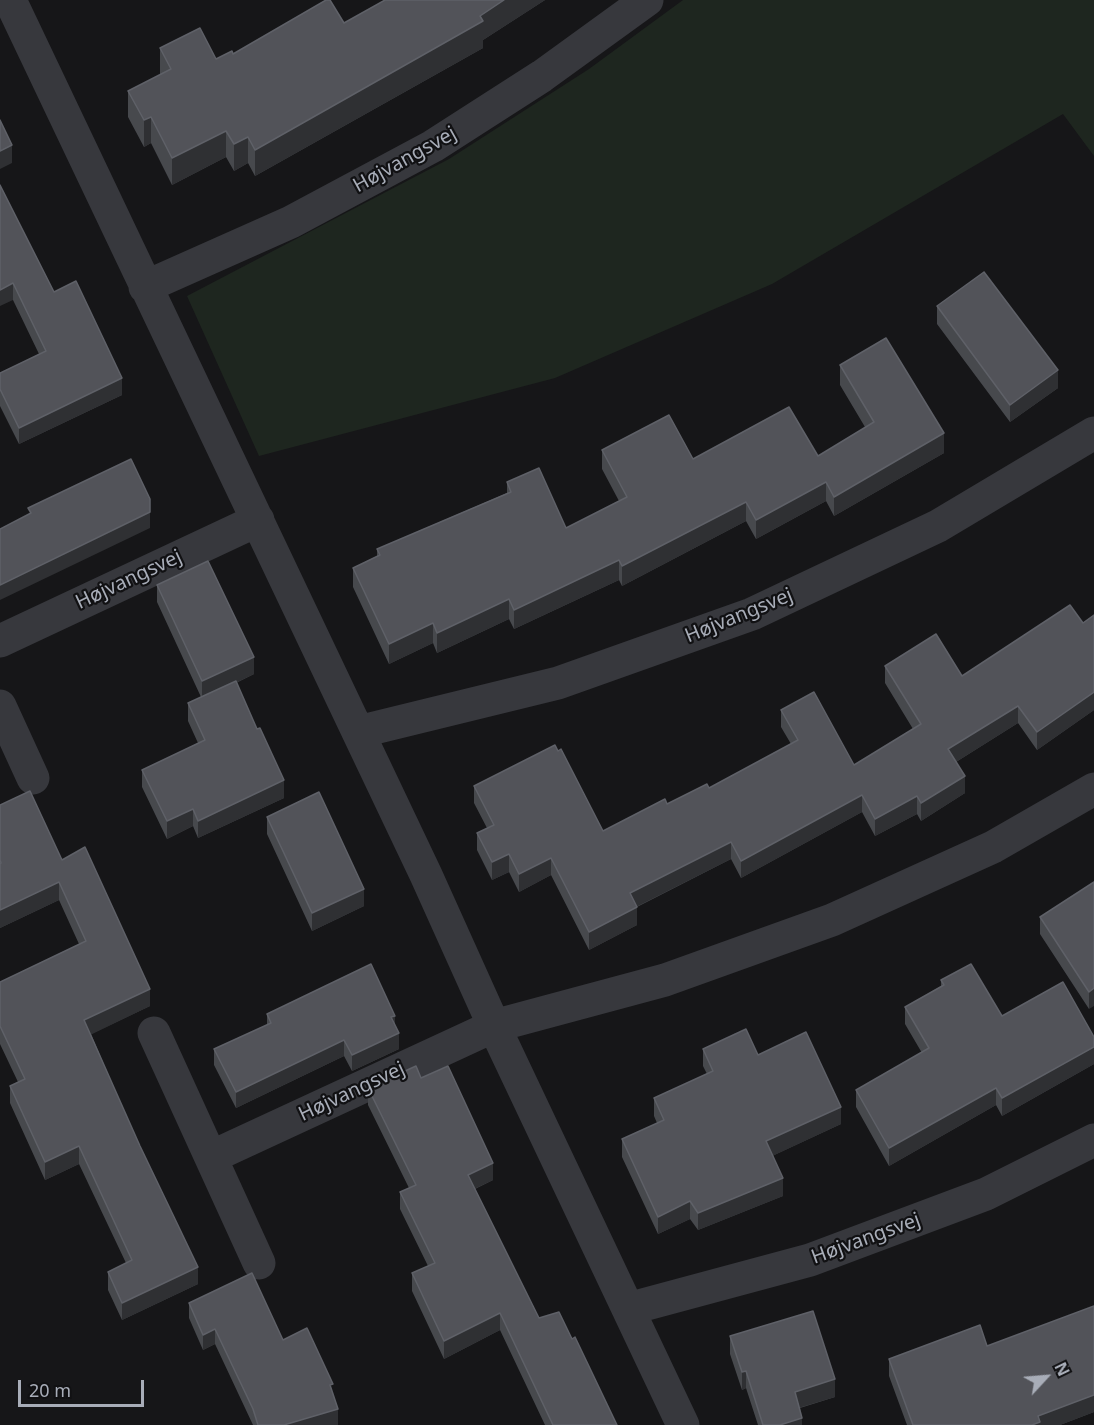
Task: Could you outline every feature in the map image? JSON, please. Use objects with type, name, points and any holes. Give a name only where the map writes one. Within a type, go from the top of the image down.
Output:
[{"type":"street","name":"Højvangsvej","points":[[144,286],[291,222],[433,146],[542,76],[646,0]]},
{"type":"street","points":[[11,4],[426,875],[494,1026],[683,1425]]},
{"type":"street","name":"Højvangsvej","points":[[358,732],[558,683],[752,614],[938,526],[1094,433]]},
{"type":"street","name":"Højvangsvej","points":[[0,641],[258,520]]},
{"type":"street","points":[[0,706],[33,778]]},
{"type":"street","name":"Højvangsvej","points":[[211,1157],[494,1026],[665,980],[832,920],[993,847],[1094,789]]},
{"type":"street","points":[[154,1033],[259,1263]]},
{"type":"street","name":"Højvangsvej","points":[[628,1308],[810,1260],[986,1194],[1094,1140]]},
{"type":"shaded area","points":[[683,0],[1094,0],[1094,156],[1063,114],[772,284],[555,378],[259,456],[187,296],[449,159],[589,69]]},
{"type":"building","points":[[326,0],[330,0],[344,23],[385,0],[504,0],[480,16],[483,21],[255,150],[248,137],[234,144],[226,131],[172,158],[151,117],[144,120],[128,91],[171,69],[160,48],[200,28],[216,59],[232,51],[233,54]]},
{"type":"building","points":[[0,120],[12,145],[0,151]]},
{"type":"building","points":[[0,185],[54,292],[76,281],[122,378],[19,428],[0,389],[0,373],[46,351],[13,283],[0,290]]},
{"type":"building","points":[[984,272],[1058,370],[1010,405],[937,306]]},
{"type":"building","points":[[886,338],[944,433],[834,497],[826,482],[756,520],[746,502],[622,566],[619,560],[514,610],[509,599],[437,633],[433,623],[389,644],[353,568],[380,555],[377,549],[511,492],[507,482],[539,468],[566,528],[627,497],[602,450],[669,415],[693,459],[789,407],[818,456],[874,422],[840,365]]},
{"type":"building","points":[[131,459],[150,499],[150,512],[0,585],[0,529],[31,513],[28,508]]},
{"type":"building","points":[[208,561],[254,657],[202,681],[157,585]]},
{"type":"building","points":[[1070,605],[1083,623],[1094,615],[1094,692],[1037,732],[1018,706],[948,749],[965,776],[921,803],[917,796],[875,819],[862,795],[741,861],[731,842],[630,893],[637,907],[589,932],[551,858],[519,874],[509,854],[492,862],[477,833],[494,825],[474,786],[555,745],[558,751],[561,749],[603,831],[665,799],[667,804],[707,784],[709,788],[798,740],[781,710],[814,692],[854,765],[921,724],[885,666],[936,634],[962,676]]},
{"type":"building","points":[[236,681],[257,729],[260,728],[284,780],[198,821],[193,809],[167,821],[142,770],[205,740],[188,703]]},
{"type":"building","points":[[30,791],[62,860],[85,847],[150,989],[84,1020],[140,1146],[198,1267],[122,1303],[108,1272],[132,1260],[79,1146],[45,1162],[10,1086],[25,1079],[0,1026],[0,982],[86,941],[59,882],[0,910],[0,805]]},
{"type":"building","points":[[319,792],[364,889],[312,913],[267,817]]},
{"type":"building","points":[[1094,882],[1094,988],[1089,992],[1040,917]]},
{"type":"building","points":[[371,964],[395,1016],[391,1017],[399,1033],[352,1055],[344,1040],[236,1092],[214,1049],[271,1023],[267,1014]]},
{"type":"building","points":[[971,964],[1002,1016],[1063,982],[1094,1037],[1094,1047],[1002,1098],[996,1088],[889,1148],[856,1090],[929,1048],[905,1007],[944,985],[941,980]]},
{"type":"building","points":[[746,1029],[758,1055],[806,1032],[841,1107],[766,1141],[783,1178],[698,1213],[690,1201],[658,1217],[622,1139],[664,1120],[654,1098],[713,1071],[703,1049]]},
{"type":"building","points":[[416,1066],[421,1078],[448,1066],[493,1163],[468,1175],[539,1318],[559,1312],[572,1339],[575,1337],[617,1425],[553,1425],[500,1313],[444,1341],[412,1273],[435,1263],[400,1192],[416,1185],[368,1088]]},
{"type":"building","points":[[252,1273],[283,1340],[307,1328],[333,1384],[330,1385],[338,1409],[284,1425],[258,1425],[253,1409],[215,1329],[203,1335],[189,1303]]},
{"type":"building","points":[[1094,1306],[1094,1395],[1038,1416],[1040,1422],[1032,1425],[913,1425],[889,1359],[980,1325],[987,1346]]},
{"type":"building","points":[[813,1311],[835,1379],[795,1392],[802,1418],[780,1425],[763,1425],[746,1371],[742,1372],[730,1336]]}]
